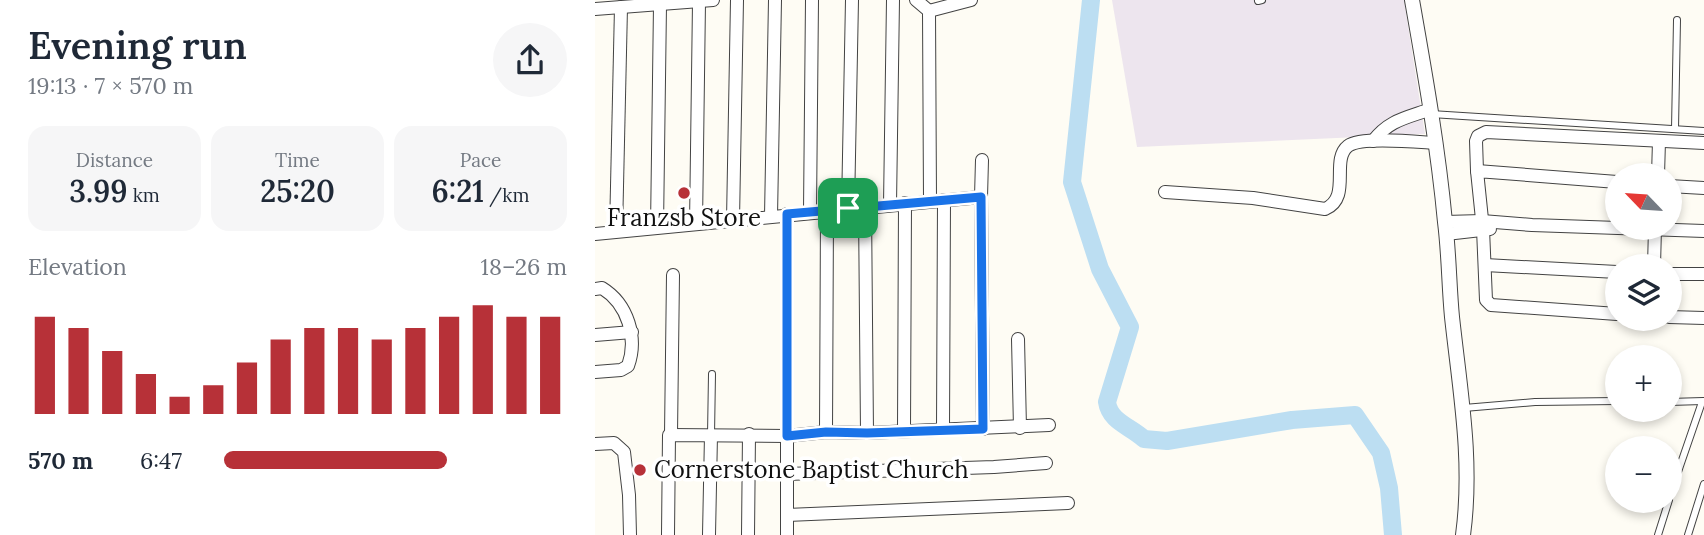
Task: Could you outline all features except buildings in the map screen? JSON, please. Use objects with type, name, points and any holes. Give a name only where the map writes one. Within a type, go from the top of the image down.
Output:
[{"type":"street","points":[[595,9],[713,0]]},
{"type":"street","points":[[733,220],[737,0]]},
{"type":"street","points":[[772,216],[775,0]]},
{"type":"street","points":[[810,211],[812,0]]},
{"type":"street","points":[[848,208],[852,0]]},
{"type":"street","points":[[890,204],[893,0]]},
{"type":"street","points":[[916,0],[929,11],[929,200]]},
{"type":"street","points":[[929,11],[971,0]]},
{"type":"street","points":[[1412,0],[1431,112],[1446,228],[1452,315],[1464,408],[1468,502],[1463,535]]},
{"type":"street","points":[[697,224],[699,2]]},
{"type":"street","points":[[657,227],[660,5]]},
{"type":"street","points":[[616,231],[621,8]]},
{"type":"street","points":[[1373,141],[1383,128],[1393,122],[1431,112]]},
{"type":"street","points":[[1605,313],[1492,305],[1486,300],[1483,225],[1477,171],[1478,136],[1486,132],[1704,143]]},
{"type":"street","points":[[1164,192],[1253,198],[1325,209],[1333,205],[1338,197],[1343,152],[1349,146],[1373,141],[1435,143]]},
{"type":"street","points":[[1658,163],[1659,141]]},
{"type":"street","points":[[982,160],[983,429]]},
{"type":"street","points":[[1477,171],[1605,181]]},
{"type":"street","points":[[1682,187],[1704,188]]},
{"type":"street","points":[[595,234],[810,211],[981,197]]},
{"type":"street","points":[[943,429],[944,200]]},
{"type":"street","points":[[904,430],[905,203]]},
{"type":"street","points":[[865,207],[867,433]]},
{"type":"street","points":[[826,432],[827,211]]},
{"type":"street","points":[[787,214],[787,535]]},
{"type":"street","points":[[1446,228],[1532,225],[1605,229]]},
{"type":"street","points":[[1682,231],[1704,231]]},
{"type":"street","points":[[1682,235],[1704,239]]},
{"type":"street","points":[[1485,265],[1605,271]]},
{"type":"street","points":[[1682,274],[1704,274]]},
{"type":"street","points":[[668,535],[673,275]]},
{"type":"street","points":[[595,289],[602,288],[614,297],[626,315],[634,345],[628,366],[621,370],[595,372]]},
{"type":"street","points":[[1682,317],[1704,318]]},
{"type":"street","points":[[595,335],[632,332]]},
{"type":"street","points":[[1018,339],[1020,428]]},
{"type":"street","points":[[670,436],[787,436],[826,432],[867,433],[1049,425]]},
{"type":"street","points":[[709,535],[711,435]]},
{"type":"street","points":[[748,535],[749,435]]},
{"type":"street","points":[[595,444],[614,443],[624,452],[630,535]]},
{"type":"street","points":[[787,474],[982,468],[1047,463]]},
{"type":"street","points":[[787,515],[1067,503]]},
{"type":"lane","points":[[1675,129],[1677,20]]},
{"type":"lane","points":[[1431,112],[1704,131]]},
{"type":"lane","points":[[711,435],[712,374]]},
{"type":"lane","points":[[1464,408],[1535,402],[1605,401]]},
{"type":"lane","points":[[1682,402],[1703,402],[1682,462]]},
{"type":"lane","points":[[1688,535],[1704,484]]},
{"type":"lane","points":[[1658,535],[1665,513]]},
{"type":"shaded area","points":[[1112,0],[1404,0],[1425,134],[1137,147]]},
{"type":"waterway","points":[[1091,0],[1072,182],[1100,269],[1130,327],[1107,402],[1109,409],[1116,419],[1144,439],[1167,441],[1292,420],[1355,415],[1381,453],[1389,488],[1393,535]]},
{"type":"place","name":"Franzsb Store","points":[[684,193]]},
{"type":"place","name":"Cornerstone Baptist Church","points":[[640,470]]},
{"type":"route","points":[[981,197],[983,429],[826,432],[787,436],[787,214],[848,208],[981,197]]}]
